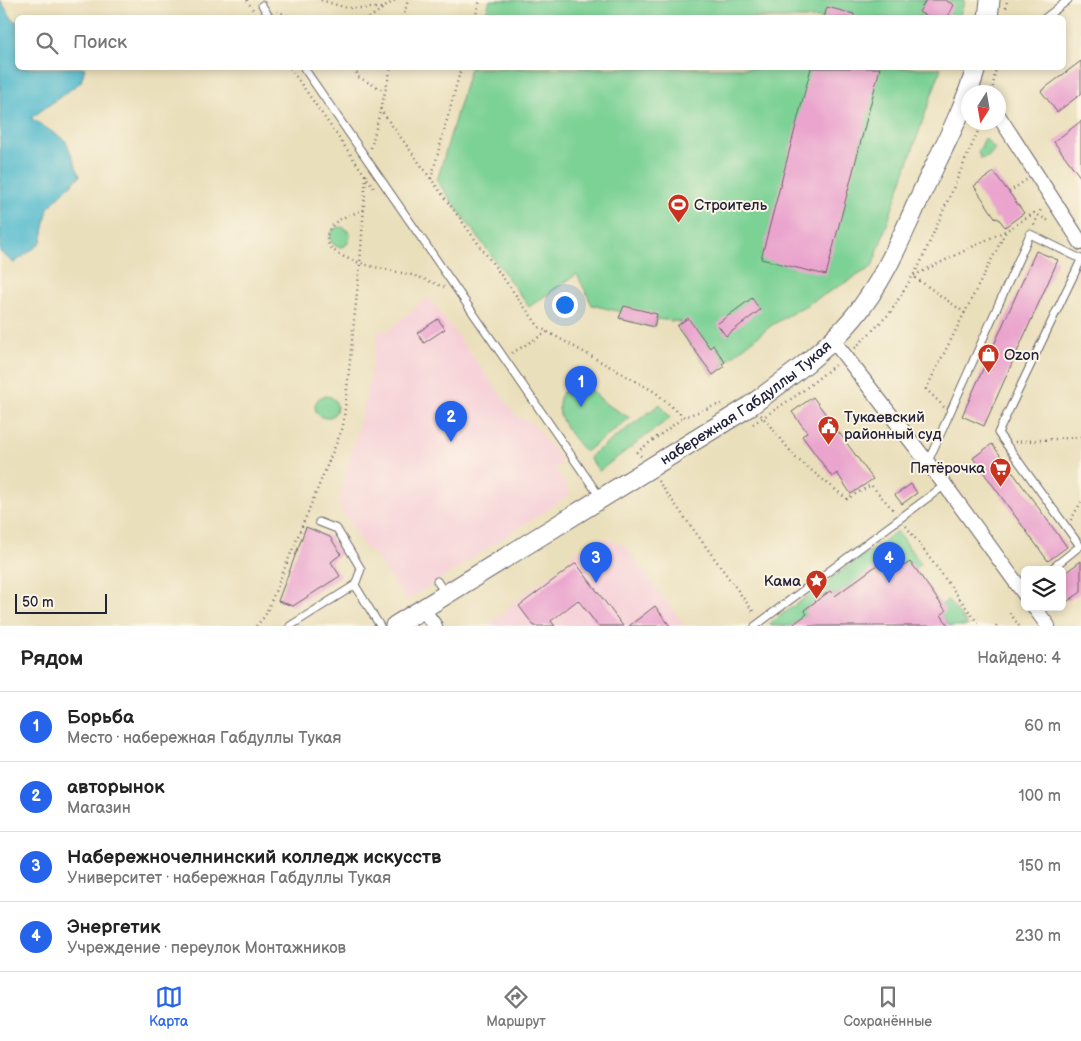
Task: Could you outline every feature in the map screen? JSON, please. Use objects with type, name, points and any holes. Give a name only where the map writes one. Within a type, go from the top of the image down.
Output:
[{"type":"main road","points":[[988,15],[990,0]]},
{"type":"main road","name":"набережная Габдуллы Тукая","points":[[975,85],[976,70]]},
{"type":"main road","name":"набережная Габдуллы Тукая","points":[[395,626],[422,608],[441,587],[602,499],[747,408],[799,368],[832,339],[853,318],[876,289],[961,117]]},
{"type":"street","points":[[1006,128],[1081,243]]},
{"type":"street","points":[[832,339],[945,485],[1021,588]]},
{"type":"street","points":[[422,608],[435,626]]},
{"type":"street","points":[[1037,611],[1048,626]]},
{"type":"lane","points":[[1049,15],[1068,0]]},
{"type":"lane","points":[[262,5],[268,15]]},
{"type":"lane","points":[[305,70],[602,499]]},
{"type":"lane","points":[[931,455],[1030,234],[1081,260],[998,433],[1081,545],[1055,566]]},
{"type":"lane","points":[[758,624],[945,485]]},
{"type":"lane","points":[[290,626],[355,585],[361,569],[337,529],[319,522]]},
{"type":"lane","points":[[355,585],[380,626]]},
{"type":"path","points":[[321,0],[347,8],[381,8]]},
{"type":"path","points":[[373,15],[395,0]]},
{"type":"path","points":[[404,15],[408,0]]},
{"type":"path","points":[[476,15],[480,0]]},
{"type":"path","points":[[356,70],[358,77],[385,91]]},
{"type":"path","points":[[256,626],[265,616],[343,427],[360,264],[368,162],[390,70]]},
{"type":"path","points":[[431,179],[460,70]]},
{"type":"path","points":[[993,85],[996,70]]},
{"type":"path","points":[[380,110],[539,327]]},
{"type":"path","points":[[1009,192],[1036,173]]},
{"type":"path","points":[[1030,234],[1048,192]]},
{"type":"path","points":[[364,210],[338,220],[331,227],[327,235],[328,243],[334,251],[360,264],[416,276],[447,289]]},
{"type":"path","points":[[965,313],[913,276],[1007,230],[1034,213]]},
{"type":"path","points":[[950,413],[926,390],[1007,230]]},
{"type":"path","points":[[684,417],[638,452],[758,624]]},
{"type":"path","points":[[1006,443],[1081,437]]},
{"type":"path","points":[[1067,528],[1081,502]]},
{"type":"path","points":[[900,518],[980,626]]},
{"type":"path","points":[[1010,613],[1019,626]]},
{"type":"path","points":[[996,626],[999,622]]},
{"type":"shaded area","points":[[428,296],[517,417],[532,423],[563,462],[554,468],[571,494],[406,601],[371,549],[367,551],[338,504],[366,398],[379,330],[387,332]]},
{"type":"shaded area","points":[[606,539],[624,545],[685,626],[486,626],[508,610],[507,607],[571,560],[570,557],[590,542]]},
{"type":"green space","points":[[490,0],[964,0],[960,15],[485,15]]},
{"type":"green space","name":"Строитель","points":[[469,70],[940,70],[872,267],[772,325],[723,364],[724,367],[713,375],[677,326],[681,322],[656,319],[654,327],[619,318],[621,312],[592,305],[577,274],[529,307],[437,181]]},
{"type":"green space","points":[[985,138],[995,149],[988,157],[981,159],[978,153]]},
{"type":"green space","points":[[340,227],[347,230],[350,237],[347,244],[340,247],[333,244],[330,237],[333,230]]},
{"type":"green space","points":[[575,386],[589,388],[606,404],[630,418],[585,452],[564,425],[559,410],[559,401],[562,393]]},
{"type":"green space","points":[[326,396],[334,399],[337,407],[334,415],[326,418],[318,415],[315,407],[318,399]]},
{"type":"green space","points":[[660,404],[670,418],[599,471],[589,457]]},
{"type":"green space","points":[[897,531],[921,564],[915,568],[910,562],[904,566],[895,553],[835,596],[830,591],[804,610],[807,614],[791,626],[771,626],[769,624]]},
{"type":"green space","points":[[948,600],[968,626],[949,626],[941,615],[941,605]]},
{"type":"water","points":[[0,0],[15,21],[15,70],[84,70],[81,82],[31,118],[66,141],[80,176],[48,208],[41,243],[14,263],[0,252]]},
{"type":"building","points":[[926,0],[945,0],[954,5],[949,15],[924,15],[919,12]]},
{"type":"building","points":[[827,7],[854,14],[854,15],[825,15]]},
{"type":"building","points":[[1081,61],[1081,94],[1057,112],[1041,91]]},
{"type":"building","points":[[810,70],[879,70],[826,275],[761,259]]},
{"type":"building","points":[[1081,121],[1081,178],[1054,142]]},
{"type":"building","points":[[994,172],[1024,213],[1005,227],[998,218],[996,219],[974,186]]},
{"type":"building","points":[[1036,251],[1058,260],[984,426],[962,416]]},
{"type":"building","points":[[752,298],[760,310],[726,336],[717,324]]},
{"type":"building","points":[[624,306],[657,314],[654,327],[619,318]]},
{"type":"building","points":[[688,318],[710,348],[713,345],[725,362],[722,364],[724,367],[713,375],[677,326]]},
{"type":"building","points":[[438,319],[445,329],[424,343],[417,333]]},
{"type":"building","name":"Тукаевский районный суд","points":[[813,397],[873,479],[851,494],[837,473],[832,477],[802,436],[807,432],[792,412]]},
{"type":"building","points":[[992,444],[1067,547],[1048,561],[973,458]]},
{"type":"building","points":[[911,484],[917,493],[902,504],[895,495]]},
{"type":"building","points":[[306,527],[330,537],[341,554],[331,562],[340,576],[293,606],[278,601]]},
{"type":"building","points":[[895,552],[904,566],[910,562],[915,568],[946,611],[941,615],[949,626],[791,626],[807,614],[804,610],[830,591],[835,596]]},
{"type":"building","points":[[1081,561],[1081,592],[1068,601],[1066,599],[1066,572]]},
{"type":"building","points":[[576,563],[623,626],[598,626],[578,600],[551,621],[555,626],[534,626],[519,606]]},
{"type":"building","points":[[655,606],[670,626],[629,626]]},
{"type":"place","name":"Строитель","points":[[678,224]]},
{"type":"place","name":"Ozon","points":[[988,374]]},
{"type":"place","name":"Борьба","points":[[581,407]]},
{"type":"place","name":"авторынок","points":[[451,442]]},
{"type":"place","name":"Тукаевский районный суд","points":[[828,445]]},
{"type":"place","name":"Пятёрочка","points":[[1001,487]]},
{"type":"place","name":"Набережночелнинский колледж искусств","points":[[596,583]]},
{"type":"place","name":"Энергетик","points":[[889,583]]},
{"type":"place","name":"Кама","points":[[817,600]]}]
